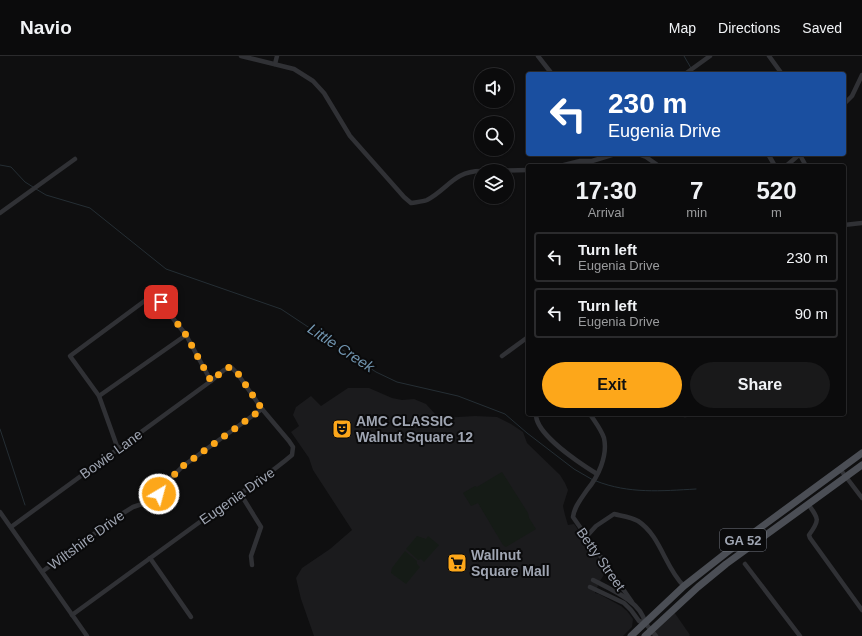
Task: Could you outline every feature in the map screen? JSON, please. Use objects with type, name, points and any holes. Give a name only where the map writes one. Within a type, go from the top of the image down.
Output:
[{"type":"main road","name":"GA 52","points":[[631,636],[684,586],[862,453]]},
{"type":"main road","name":"GA 52","points":[[644,636],[726,564],[862,465]]},
{"type":"street","points":[[241,56],[294,69],[313,81],[324,93],[350,136],[362,151],[411,203],[425,200],[438,192],[460,174],[474,172]]},
{"type":"street","points":[[275,64],[277,56]]},
{"type":"street","points":[[538,56],[550,72]]},
{"type":"street","points":[[688,72],[710,56]]},
{"type":"street","points":[[769,56],[781,72]]},
{"type":"street","points":[[846,102],[852,96],[862,75]]},
{"type":"street","points":[[568,164],[608,156]]},
{"type":"street","points":[[643,156],[656,164]]},
{"type":"street","points":[[788,164],[798,156]]},
{"type":"street","points":[[0,213],[75,159]]},
{"type":"street","points":[[514,170],[526,170]]},
{"type":"street","points":[[846,225],[862,223]]},
{"type":"street","points":[[118,449],[99,396],[70,356],[154,294],[186,335],[211,381]]},
{"type":"street","points":[[99,396],[186,335]]},
{"type":"street","points":[[502,356],[526,338]]},
{"type":"street","name":"Eugenia Drive","points":[[72,615],[240,493],[270,474],[292,456],[293,447],[262,409],[237,372],[230,367],[211,381]]},
{"type":"street","name":"Bowie Lane","points":[[11,527],[211,381]]},
{"type":"street","name":"Wiltshire Drive","points":[[43,571],[120,515],[133,507],[148,502],[159,494],[171,478],[183,466],[262,409]]},
{"type":"street","points":[[536,416],[536,419],[542,428],[557,445],[576,461],[598,474]]},
{"type":"street","name":"Betty Street","points":[[591,416],[604,438],[604,456],[598,474],[592,485],[576,505],[573,518],[644,618],[645,623]]},
{"type":"street","points":[[840,469],[862,498]]},
{"type":"street","points":[[240,493],[261,527],[251,556],[252,565]]},
{"type":"street","points":[[808,504],[818,520],[817,524],[809,535],[810,538],[862,610]]},
{"type":"street","points":[[0,512],[43,571],[87,636]]},
{"type":"street","points":[[586,537],[596,526],[614,514],[638,521],[651,534],[676,579],[684,586]]},
{"type":"street","points":[[150,558],[191,616]]},
{"type":"street","points":[[745,564],[800,636]]},
{"type":"street","points":[[593,580],[632,602]]},
{"type":"street","points":[[590,587],[624,603],[639,621],[645,623],[656,636]]},
{"type":"shaded area","points":[[348,388],[369,388],[392,398],[402,400],[414,399],[426,404],[437,416],[442,418],[475,416],[497,417],[523,432],[527,443],[560,475],[565,483],[568,490],[563,506],[568,525],[574,524],[607,570],[595,593],[621,606],[627,611],[633,619],[632,627],[623,636],[314,636],[301,599],[296,578],[302,568],[330,549],[352,530],[313,470],[309,458],[291,432],[299,426],[293,415],[296,407],[311,396],[321,406]]},
{"type":"shaded area","points":[[502,472],[528,513],[529,518],[536,529],[506,547],[503,545],[478,503],[471,506],[463,493],[475,486],[477,487]]},
{"type":"shaded area","points":[[417,536],[426,539],[428,536],[439,545],[424,562],[421,559],[418,560],[406,549]]},
{"type":"shaded area","points":[[405,551],[417,561],[417,564],[420,567],[406,584],[391,573],[392,568]]},
{"type":"shaded area","points":[[674,612],[690,635],[689,636],[649,636]]},
{"type":"waterway","points":[[684,56],[691,68]]},
{"type":"waterway","name":"Little Creek","points":[[0,165],[11,167],[25,182],[33,187]]},
{"type":"waterway","name":"Little Creek","points":[[36,189],[46,195],[90,208],[166,269],[281,309],[376,372],[397,382],[458,396],[505,414],[574,469],[593,480]]},
{"type":"waterway","points":[[0,429],[25,505]]},
{"type":"waterway","name":"Little Creek","points":[[596,481],[621,488],[645,491],[696,489]]},
{"type":"place","name":"AMC CLASSIC Walnut Square 12","points":[[342,429]]},
{"type":"place","name":"Wallnut Square Mall","points":[[457,563]]},
{"type":"route","points":[[159,494],[171,478],[183,466],[262,409],[237,372],[230,367],[211,381],[186,335],[161,302]]}]
